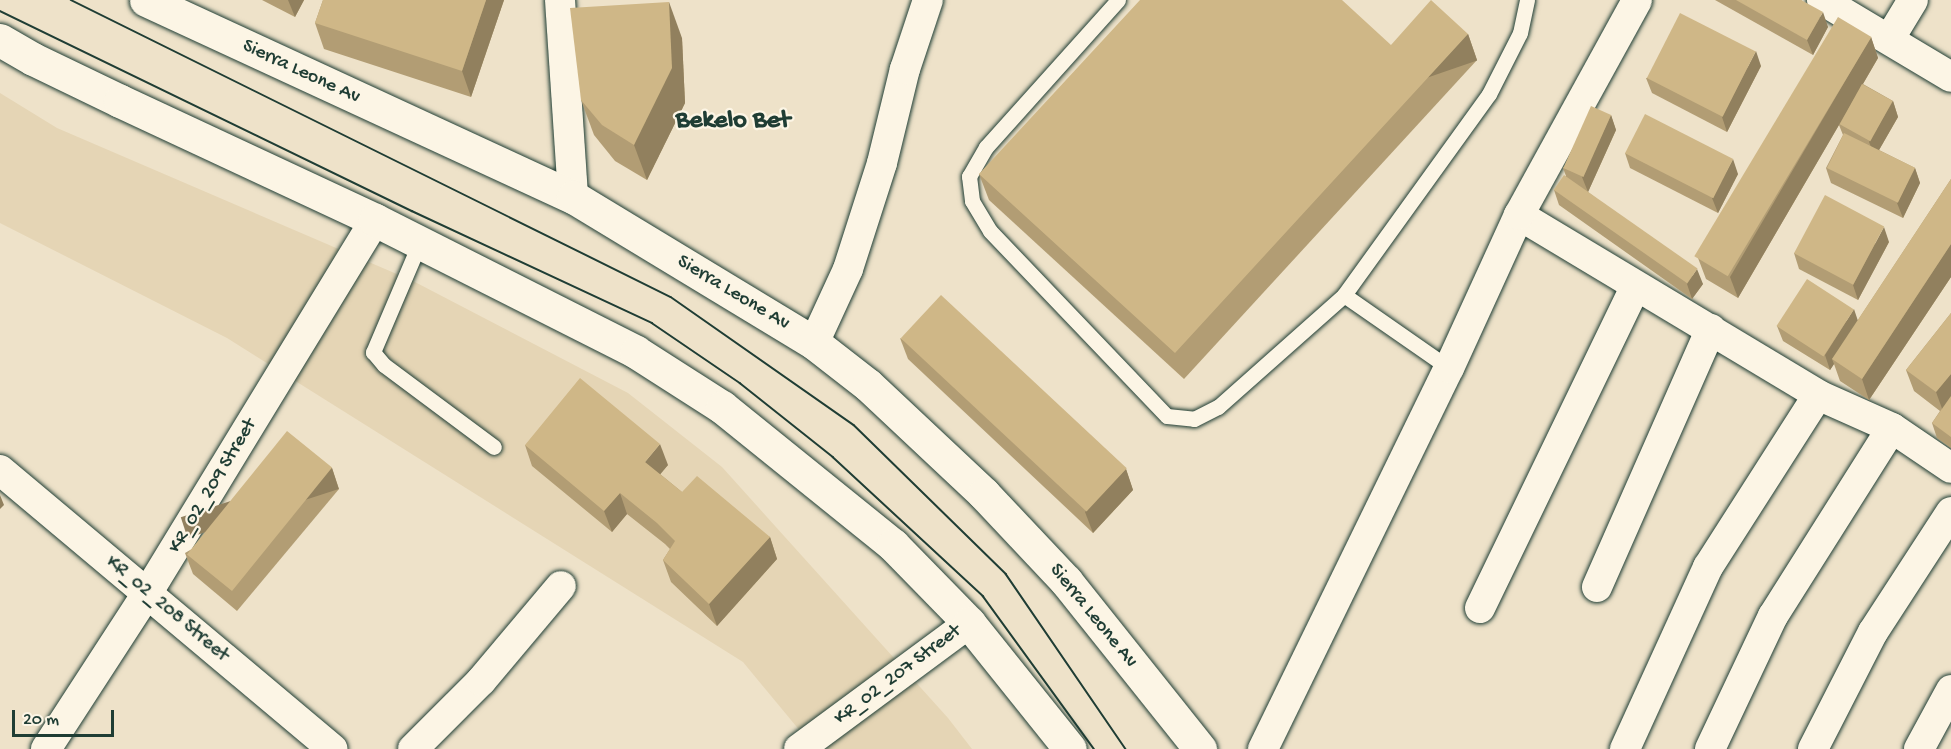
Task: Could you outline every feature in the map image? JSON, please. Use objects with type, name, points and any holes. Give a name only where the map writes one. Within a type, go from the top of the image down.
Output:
[{"type":"main road","name":"Sierra Leone Av","points":[[146,0],[573,197],[814,343],[868,385],[984,494],[1066,580],[1200,749]]},
{"type":"main road","points":[[0,40],[110,96],[420,242],[636,352],[722,407],[893,545],[969,623],[1070,749]]},
{"type":"street","points":[[560,0],[573,197]]},
{"type":"street","points":[[814,343],[848,269],[882,163],[905,69],[928,0]]},
{"type":"street","points":[[1263,749],[1449,368],[1519,215],[1637,0]]},
{"type":"street","points":[[1822,0],[1951,77]]},
{"type":"street","points":[[1890,39],[1913,0]]},
{"type":"street","points":[[1519,215],[1635,286],[1711,328],[1818,395],[1892,428],[1951,468]]},
{"type":"street","name":"KR_02_209 Street","points":[[46,749],[148,592],[375,220]]},
{"type":"street","points":[[1480,608],[1635,286]]},
{"type":"street","points":[[1598,587],[1711,328]]},
{"type":"street","points":[[1625,749],[1708,567],[1818,395]]},
{"type":"street","points":[[1710,749],[1773,616],[1892,428]]},
{"type":"street","name":"KR_02_208 Street","points":[[0,470],[333,749]]},
{"type":"street","points":[[1813,749],[1873,632],[1951,512]]},
{"type":"street","points":[[413,749],[482,681],[561,586]]},
{"type":"street","name":"KR_02_207 Street","points":[[798,749],[969,623]]},
{"type":"street","points":[[1919,749],[1951,690]]},
{"type":"lane","points":[[1118,0],[986,147],[969,176],[972,201],[990,231],[1167,416],[1194,419],[1218,407],[1344,295],[1489,94],[1520,33],[1527,0]]},
{"type":"lane","points":[[420,242],[373,352],[384,365],[494,447]]},
{"type":"lane","points":[[1344,295],[1449,368]]},
{"type":"shaded area","points":[[0,93],[57,128],[413,281],[628,393],[722,467],[948,718],[972,749],[815,749],[743,662],[227,338],[0,223]]},
{"type":"building","points":[[323,0],[486,0],[462,71],[315,23]]},
{"type":"building","points":[[1140,0],[1342,0],[1391,45],[1431,0],[1468,34],[1175,353],[979,174]]},
{"type":"building","points":[[1736,0],[1801,0],[1823,12],[1807,40]]},
{"type":"building","points":[[669,2],[672,68],[634,145],[602,125],[581,100],[570,8]]},
{"type":"building","points":[[1680,13],[1756,52],[1723,117],[1647,78]]},
{"type":"building","points":[[1838,17],[1871,37],[1728,276],[1694,256]]},
{"type":"building","points":[[1862,84],[1893,101],[1870,141],[1840,124]]},
{"type":"building","points":[[1591,106],[1611,115],[1583,177],[1563,168]]},
{"type":"building","points":[[1645,114],[1733,159],[1713,198],[1625,153]]},
{"type":"building","points":[[1844,133],[1915,168],[1898,203],[1827,168]]},
{"type":"building","points":[[1564,175],[1698,268],[1687,283],[1554,190]]},
{"type":"building","points":[[1951,179],[1951,244],[1862,379],[1832,359]]},
{"type":"building","points":[[1825,195],[1884,226],[1853,285],[1794,253]]},
{"type":"building","points":[[1807,279],[1854,309],[1823,356],[1777,326]]},
{"type":"building","points":[[941,295],[1127,468],[1087,511],[901,338]]},
{"type":"building","points":[[1951,313],[1951,374],[1936,392],[1906,370]]},
{"type":"building","points":[[580,378],[660,444],[645,462],[682,492],[697,476],[770,537],[709,604],[663,560],[675,541],[657,523],[620,493],[604,511],[525,445]]},
{"type":"building","points":[[1951,396],[1951,437],[1932,423]]},
{"type":"building","points":[[287,431],[332,468],[232,591],[187,555]]},
{"type":"tram line","points":[[71,0],[671,297],[854,425],[1006,574],[1126,749]]},
{"type":"tram line","points":[[0,11],[412,211],[652,323],[740,383],[833,457],[983,596],[1094,749]]},
{"type":"district","name":"Bekelo Bet","points":[[733,122]]}]
